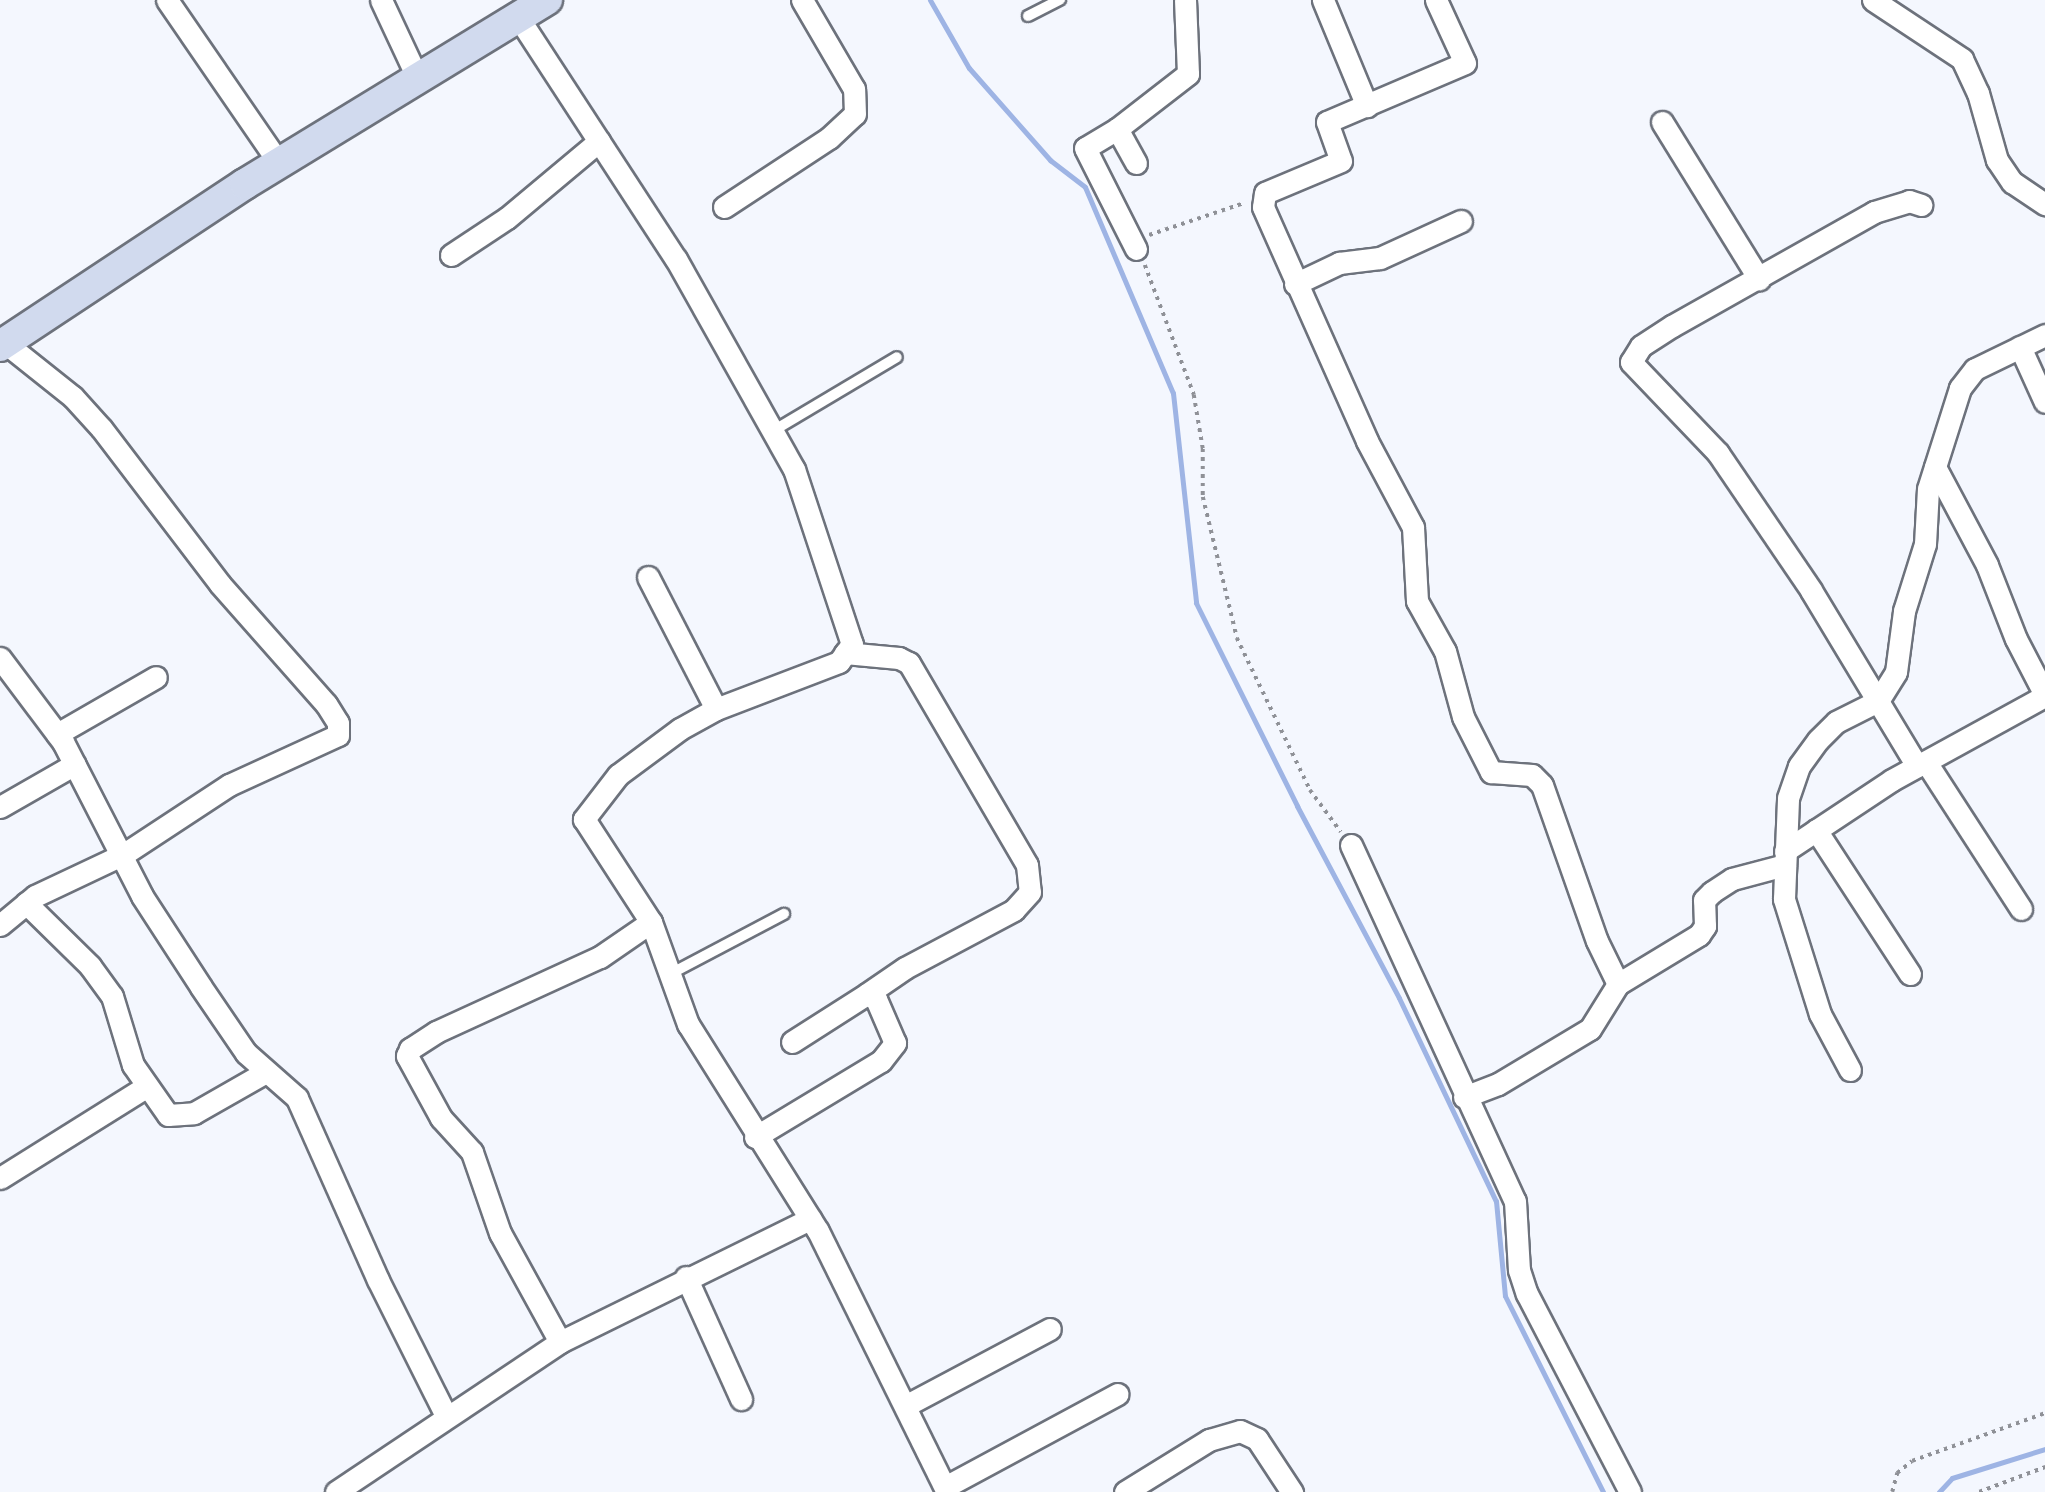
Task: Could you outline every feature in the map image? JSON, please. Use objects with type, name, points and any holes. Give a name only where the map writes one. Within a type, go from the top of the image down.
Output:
[{"type":"street","points":[[167,0],[279,163]]},
{"type":"street","points":[[381,0],[417,77]]},
{"type":"street","points":[[0,925],[26,903],[124,854],[229,785],[331,742],[338,736],[338,723],[327,704],[220,584],[101,428],[73,397],[2,341],[279,163],[547,0]]},
{"type":"street","points":[[724,208],[829,138],[855,114],[854,89],[802,0]]},
{"type":"street","points":[[1136,248],[1085,148],[1117,129],[1188,74],[1185,0]]},
{"type":"street","points":[[1323,0],[1367,106]]},
{"type":"street","points":[[1436,0],[1465,62],[1327,122],[1341,160],[1265,193],[1263,207],[1294,284],[1413,527],[1417,601],[1445,651],[1464,717],[1485,762],[1499,776],[1532,775],[1542,785],[1597,941],[1618,984]]},
{"type":"street","points":[[1873,0],[1962,59],[1978,93],[1997,160],[2012,182],[2045,204]]},
{"type":"street","points":[[518,17],[676,260],[794,469],[852,644],[839,662],[716,709],[680,729],[618,775],[584,819],[651,922],[688,1024],[755,1137],[810,1219],[946,1490],[1118,1394]]},
{"type":"street","points":[[1662,122],[1759,279]]},
{"type":"street","points":[[1117,129],[1136,163]]},
{"type":"street","points":[[451,255],[507,218],[599,141]]},
{"type":"street","points":[[1920,205],[1909,201],[1874,212],[1641,346],[1631,362],[1718,453],[1811,590],[1878,701],[2021,909]]},
{"type":"street","points":[[1294,284],[1339,263],[1380,258],[1461,221]]},
{"type":"street","points":[[1850,1070],[1820,1014],[1784,899],[1788,798],[1799,766],[1836,722],[1878,701],[1889,687],[1901,655],[1905,611],[1925,544],[1928,489],[1960,388],[1975,369],[2045,335]]},
{"type":"street","points":[[2020,347],[2045,402]]},
{"type":"street","points":[[1464,1097],[1498,1084],[1590,1029],[1618,984],[1699,936],[1705,926],[1704,900],[1712,892],[1732,879],[1785,858],[1816,830],[1922,764],[2045,696],[2016,639],[1987,565],[1936,467]]},
{"type":"street","points":[[648,577],[716,709]]},
{"type":"street","points":[[792,1042],[905,968],[1014,910],[1030,892],[1027,865],[909,663],[899,658],[845,653]]},
{"type":"street","points":[[0,657],[57,734],[124,854],[142,896],[201,988],[264,1073],[297,1098],[378,1280],[446,1416]]},
{"type":"street","points":[[57,734],[156,677]]},
{"type":"street","points":[[0,807],[75,764]]},
{"type":"street","points":[[1816,830],[1910,974]]},
{"type":"street","points":[[1351,845],[1464,1097],[1515,1201],[1519,1270],[1528,1294],[1630,1492]]},
{"type":"street","points":[[26,903],[90,966],[112,996],[125,1046],[147,1086],[169,1115],[194,1113],[264,1073]]},
{"type":"street","points":[[560,1342],[500,1233],[472,1152],[441,1118],[407,1056],[410,1049],[436,1032],[600,957],[651,922]]},
{"type":"street","points":[[755,1137],[891,1052],[895,1043],[891,1029],[876,999],[867,994]]},
{"type":"street","points":[[0,1178],[147,1086]]},
{"type":"street","points":[[336,1492],[560,1342],[686,1277],[810,1219]]},
{"type":"street","points":[[686,1277],[741,1399]]},
{"type":"street","points":[[905,1406],[1050,1329]]},
{"type":"street","points":[[1125,1492],[1209,1440],[1240,1431],[1257,1439],[1292,1492]]},
{"type":"lane","points":[[1028,16],[1060,0]]},
{"type":"lane","points":[[773,431],[897,357]]},
{"type":"lane","points":[[670,974],[784,914]]},
{"type":"path","points":[[1265,193],[1218,215],[1142,238],[1136,248],[1194,395],[1203,449],[1203,497],[1237,638],[1310,790],[1351,845]]},
{"type":"path","points":[[1892,1492],[1897,1473],[1912,1461],[2045,1413]]},
{"type":"path","points":[[1979,1492],[2045,1467]]},
{"type":"waterway","points":[[930,0],[969,68],[1050,160],[1085,187],[1173,393],[1196,603],[1297,806],[1399,998],[1496,1201],[1505,1296],[1603,1492]]},
{"type":"waterway","points":[[1939,1492],[1952,1478],[2045,1449]]}]
